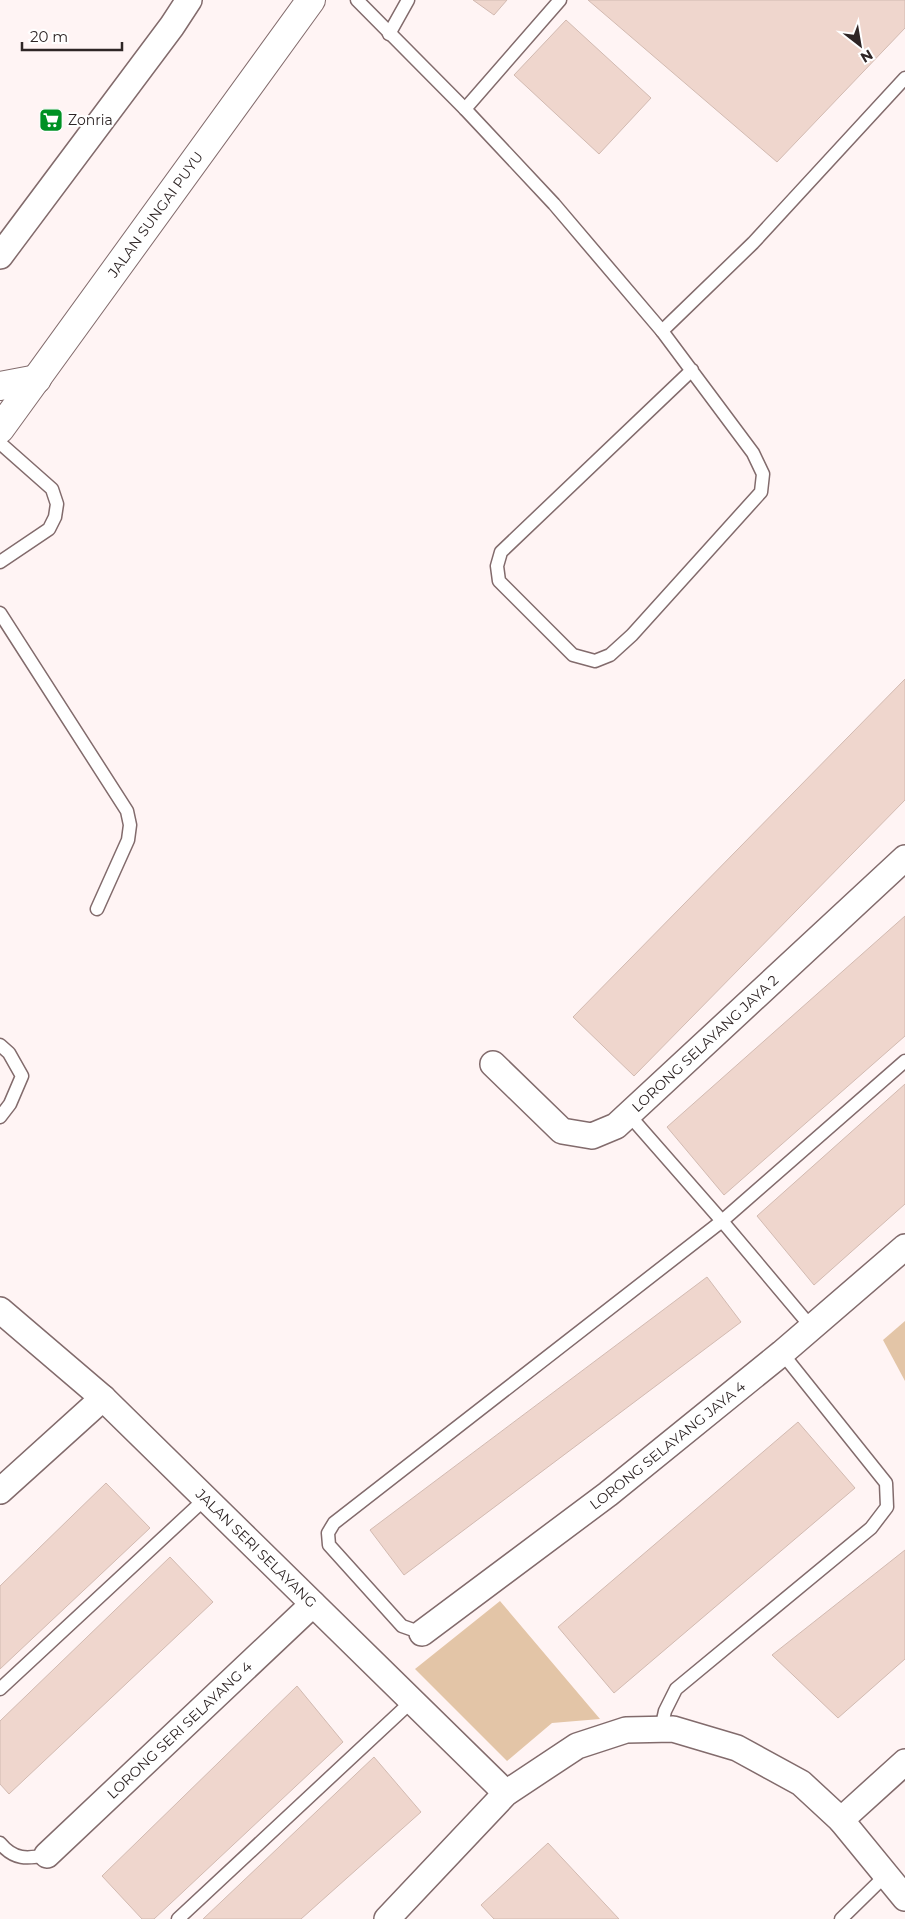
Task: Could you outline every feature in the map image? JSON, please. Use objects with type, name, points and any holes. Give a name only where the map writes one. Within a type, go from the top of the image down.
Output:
[{"type":"main road","name":"JALAN SUNGAI PUYU","points":[[0,429],[311,0]]},
{"type":"main road","points":[[0,386],[37,379]]},
{"type":"street","points":[[0,256],[172,26],[189,0]]},
{"type":"street","name":"LORONG SELAYANG JAYA 2","points":[[493,1064],[562,1130],[592,1136],[616,1126],[905,858]]},
{"type":"street","name":"LORONG SELAYANG JAYA 4","points":[[422,1633],[608,1494],[782,1353],[905,1247]]},
{"type":"street","name":"JALAN SERI SELAYANG","points":[[0,1310],[103,1398],[506,1794]]},
{"type":"street","points":[[0,1491],[103,1398]]},
{"type":"street","name":"LORONG SERI SELAYANG 4","points":[[47,1855],[313,1604]]},
{"type":"street","points":[[401,1914],[506,1794],[577,1746],[626,1730],[673,1729],[737,1748],[801,1784],[841,1820],[905,1898]]},
{"type":"street","points":[[841,1820],[905,1762]]},
{"type":"lane","points":[[357,0],[465,109],[554,204],[662,331],[692,370],[753,453],[763,474],[760,492],[632,635],[610,655],[595,661],[573,655],[500,581],[497,566],[501,552],[692,370]]},
{"type":"lane","points":[[389,34],[408,0]]},
{"type":"lane","points":[[465,109],[560,0]]},
{"type":"lane","points":[[662,331],[753,243],[905,78]]},
{"type":"lane","points":[[0,443],[52,489],[57,504],[55,517],[49,529],[0,562]]},
{"type":"lane","points":[[0,613],[127,811],[130,825],[128,840],[97,909]]},
{"type":"lane","points":[[0,1044],[9,1053],[22,1076],[10,1104],[0,1117]]},
{"type":"lane","points":[[422,1633],[402,1626],[329,1545],[328,1533],[334,1524],[722,1221],[905,1061]]},
{"type":"lane","points":[[628,1115],[722,1221],[812,1328]]},
{"type":"lane","points":[[661,1729],[665,1711],[676,1689],[871,1528],[887,1506],[886,1483],[782,1353]]},
{"type":"lane","points":[[0,1689],[206,1498]]},
{"type":"lane","points":[[178,1919],[412,1701]]},
{"type":"lane","points":[[0,1843],[8,1852],[28,1859],[47,1855]]},
{"type":"lane","points":[[841,1919],[886,1875]]},
{"type":"shaded area","points":[[905,1321],[905,1381],[883,1340]]},
{"type":"shaded area","points":[[500,1601],[600,1719],[552,1723],[507,1761],[415,1669]]},
{"type":"building","points":[[473,0],[507,0],[494,15]]},
{"type":"building","points":[[588,0],[905,0],[905,28],[777,162]]},
{"type":"building","points":[[566,20],[651,98],[599,154],[514,75]]},
{"type":"building","points":[[905,679],[905,800],[634,1076],[573,1017]]},
{"type":"building","points":[[905,916],[905,1036],[724,1195],[667,1127]]},
{"type":"building","points":[[905,1084],[905,1204],[814,1285],[757,1216]]},
{"type":"building","points":[[707,1277],[741,1322],[404,1575],[370,1530]]},
{"type":"building","points":[[798,1422],[855,1488],[614,1693],[558,1627]]},
{"type":"building","points":[[106,1483],[150,1528],[0,1669],[0,1586]]},
{"type":"building","points":[[905,1550],[905,1659],[838,1718],[772,1655]]},
{"type":"building","points":[[170,1557],[213,1602],[9,1794],[0,1784],[0,1721]]},
{"type":"building","points":[[297,1686],[343,1742],[154,1919],[142,1919],[102,1876]]},
{"type":"building","points":[[374,1757],[421,1812],[301,1919],[203,1919]]},
{"type":"building","points":[[548,1843],[619,1919],[494,1919],[481,1905]]},
{"type":"place","name":"Zonria","points":[[51,120]]}]
